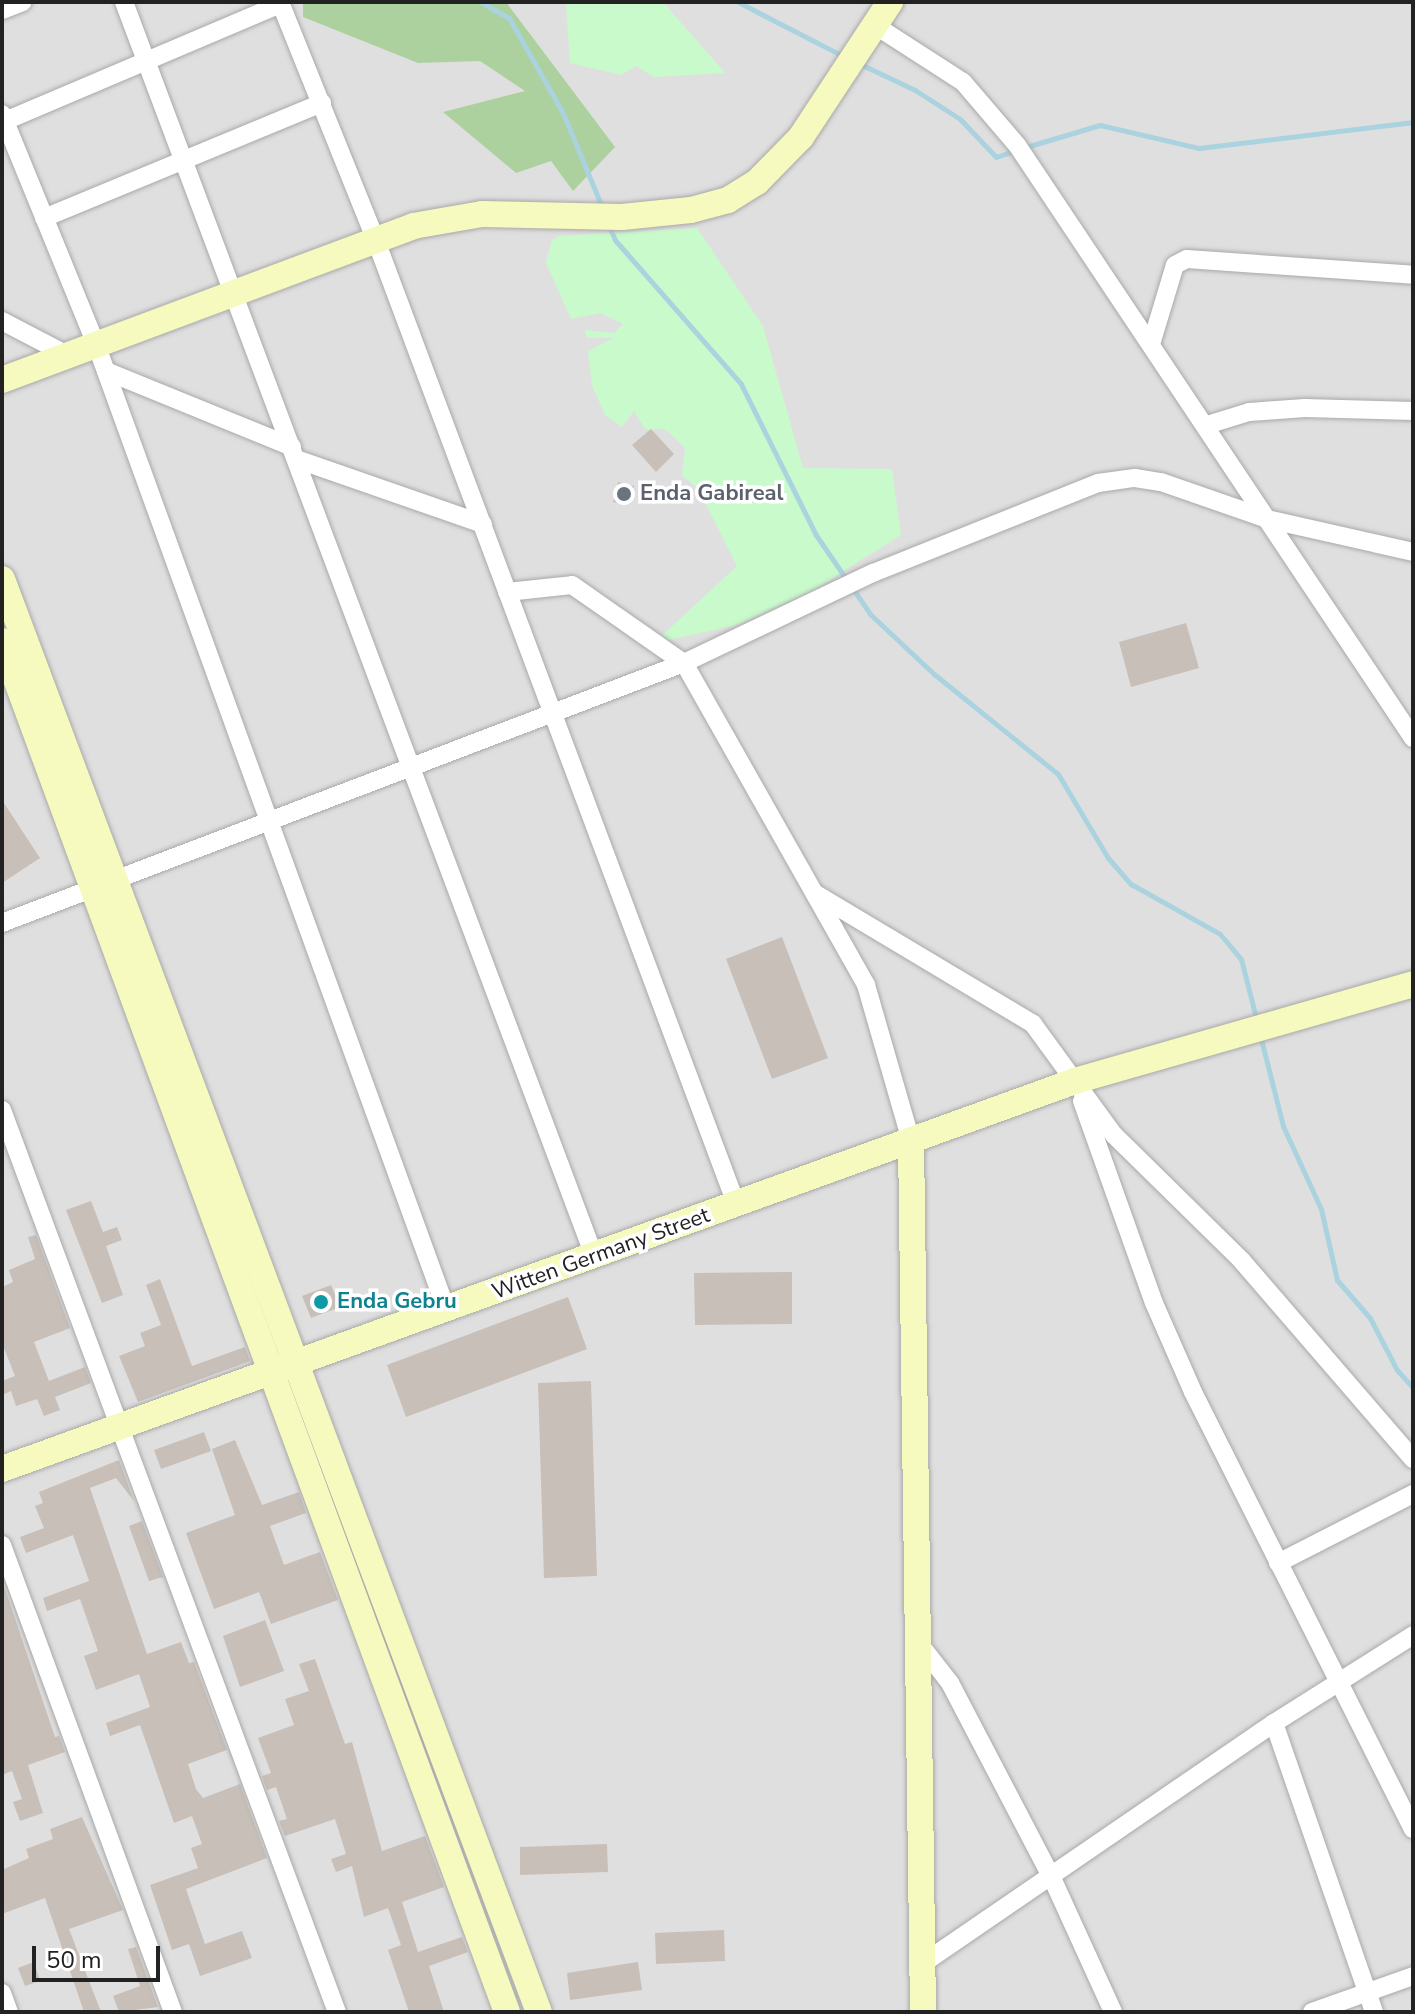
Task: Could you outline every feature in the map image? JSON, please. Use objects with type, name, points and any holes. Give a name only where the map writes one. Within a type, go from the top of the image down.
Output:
[{"type":"street","points":[[2,10],[23,2]]},
{"type":"street","points":[[124,2],[594,1256]]},
{"type":"street","points":[[2,380],[375,238],[482,214],[622,217],[691,210],[745,190],[801,137],[866,33],[890,2]]},
{"type":"street","points":[[446,1309],[96,344],[3,118],[280,3],[375,238],[737,1206]]},
{"type":"street","points":[[866,33],[936,62],[963,82],[1017,145],[1152,341],[1413,738]]},
{"type":"street","points":[[44,218],[182,158],[322,103]]},
{"type":"street","points":[[1152,341],[1175,265],[1187,259],[1413,275]]},
{"type":"street","points":[[2,321],[67,355]]},
{"type":"street","points":[[106,371],[294,453],[483,524]]},
{"type":"street","points":[[1207,425],[1249,412],[1305,408],[1413,411]]},
{"type":"street","points":[[2,923],[684,663],[873,573],[1098,483],[1135,478],[1267,519],[1413,552]]},
{"type":"street","points":[[2,579],[12,647],[105,884],[284,1368],[407,1738],[507,2012]]},
{"type":"street","points":[[507,592],[572,585],[684,663],[866,985],[911,1141],[923,2012]]},
{"type":"street","points":[[816,894],[1033,1024],[1114,1135],[1242,1261],[1413,1459]]},
{"type":"street","name":"Witten Germany Street","points":[[2,1469],[737,1206],[1075,1081],[1413,984]]},
{"type":"street","points":[[1075,1081],[1154,1303],[1278,1563],[1413,1829]]},
{"type":"street","points":[[2,1110],[122,1426],[337,2012]]},
{"type":"street","points":[[284,1368],[433,1730],[539,2012]]},
{"type":"street","points":[[1278,1563],[1413,1494]]},
{"type":"street","points":[[2,1545],[173,2012]]},
{"type":"street","points":[[922,1964],[1052,1878],[1274,1723],[1413,1635]]},
{"type":"street","points":[[918,1642],[950,1683],[1052,1878],[1113,2012]]},
{"type":"street","points":[[1274,1723],[1374,2012]]},
{"type":"street","points":[[407,1738],[433,1730]]},
{"type":"street","points":[[1312,2012],[1413,1976]]},
{"type":"street","points":[[2,1993],[9,2012]]},
{"type":"shaded area","points":[[2,2],[1413,2],[1413,2012],[2,2012]]},
{"type":"green space","points":[[303,2],[506,2],[615,147],[573,191],[551,161],[516,173],[443,112],[525,91],[480,61],[418,63],[303,17]]},
{"type":"green space","points":[[566,2],[663,2],[725,73],[654,77],[636,66],[621,75],[570,63]]},
{"type":"green space","points":[[697,228],[763,326],[803,468],[892,469],[901,535],[815,589],[737,625],[654,643],[737,566],[698,489],[682,475],[685,448],[665,429],[645,429],[634,411],[622,427],[605,415],[592,385],[588,351],[613,338],[587,338],[585,330],[614,333],[623,324],[600,313],[571,319],[546,263],[552,240],[559,236]]},
{"type":"building","points":[[651,429],[674,454],[656,472],[632,445]]},
{"type":"building","name":"Enda Gabireal","points":[[618,482],[634,486],[630,504],[613,502]]},
{"type":"building","points":[[1186,623],[1199,668],[1131,687],[1119,642]]},
{"type":"building","points":[[2,800],[40,858],[2,883]]},
{"type":"building","points":[[782,937],[828,1058],[772,1079],[726,959]]},
{"type":"building","points":[[91,1201],[103,1232],[117,1227],[122,1240],[106,1246],[123,1295],[102,1303],[66,1210]]},
{"type":"building","points":[[36,1235],[70,1328],[34,1342],[49,1381],[85,1367],[91,1383],[55,1397],[60,1410],[44,1416],[37,1399],[16,1406],[11,1391],[2,1395],[2,1381],[15,1376],[2,1343],[2,1287],[13,1282],[9,1270],[35,1259],[28,1237]]},
{"type":"building","points":[[792,1272],[792,1324],[695,1325],[694,1273]]},
{"type":"building","points":[[160,1279],[192,1366],[245,1347],[250,1361],[138,1402],[119,1356],[145,1346],[140,1333],[161,1325],[146,1285]]},
{"type":"building","name":"Enda Gebru","points":[[331,1285],[340,1307],[311,1318],[302,1296]]},
{"type":"building","points":[[568,1297],[587,1349],[406,1417],[387,1365]]},
{"type":"building","points":[[591,1381],[597,1576],[544,1578],[538,1383]]},
{"type":"building","points":[[204,1432],[211,1451],[161,1469],[154,1450]]},
{"type":"building","points":[[235,1440],[262,1505],[299,1492],[306,1513],[270,1526],[284,1565],[320,1552],[338,1600],[271,1624],[259,1592],[214,1609],[186,1533],[235,1515],[212,1449]]},
{"type":"building","points":[[119,1460],[134,1501],[116,1478],[90,1488],[147,1654],[181,1642],[189,1663],[194,1662],[227,1750],[188,1764],[196,1789],[203,1798],[240,1784],[267,1858],[186,1889],[205,1944],[242,1931],[252,1958],[200,1976],[189,1944],[172,1950],[150,1885],[198,1868],[191,1848],[202,1844],[192,1816],[174,1823],[140,1725],[110,1736],[106,1723],[150,1707],[139,1674],[96,1690],[84,1656],[98,1651],[80,1599],[47,1611],[43,1598],[89,1581],[73,1535],[26,1553],[20,1537],[44,1528],[35,1506],[43,1503],[39,1492]]},
{"type":"building","points":[[142,1521],[163,1577],[149,1581],[129,1526]]},
{"type":"building","points":[[2,1580],[55,1737],[59,1736],[65,1752],[28,1765],[43,1813],[20,1821],[13,1802],[22,1799],[12,1771],[2,1775]]},
{"type":"building","points":[[265,1620],[284,1671],[240,1687],[223,1636]]},
{"type":"building","points":[[315,1659],[345,1744],[352,1742],[382,1851],[425,1836],[444,1887],[402,1902],[418,1952],[462,1937],[468,1952],[429,1966],[444,2012],[409,2012],[388,1950],[401,1945],[388,1908],[364,1917],[352,1866],[336,1872],[331,1859],[346,1854],[335,1819],[285,1836],[279,1821],[287,1819],[276,1787],[267,1790],[262,1776],[271,1773],[258,1738],[294,1725],[285,1699],[309,1691],[299,1664]]},
{"type":"building","points":[[82,1817],[123,1910],[69,1929],[101,2012],[84,2012],[45,1898],[2,1914],[2,1870],[29,1858],[26,1849],[53,1839],[50,1829]]},
{"type":"building","points":[[607,1844],[608,1872],[520,1875],[520,1847]]},
{"type":"building","points":[[724,1930],[725,1961],[656,1964],[655,1933]]},
{"type":"building","points":[[136,1947],[158,2007],[119,2012],[113,1996],[140,1986],[128,1949]]},
{"type":"building","points":[[34,1962],[40,1981],[25,1986],[18,1968]]},
{"type":"building","points":[[638,1962],[642,1990],[570,2000],[567,1973]]},
{"type":"waterway","points":[[481,2],[509,18],[563,113],[602,207]]},
{"type":"waterway","points":[[738,2],[845,57]]},
{"type":"waterway","points":[[858,63],[915,90],[960,119],[996,157],[1016,150]]},
{"type":"waterway","points":[[1026,147],[1100,125],[1199,148],[1413,122]]},
{"type":"waterway","points":[[608,224],[615,240],[741,384],[816,535],[870,614],[934,674],[1058,774],[1108,858],[1131,884],[1220,934],[1241,959],[1257,1022]]},
{"type":"waterway","points":[[1260,1035],[1283,1126],[1321,1209],[1337,1280],[1370,1318],[1397,1370],[1413,1388]]},
{"type":"place","name":"Enda Gabireal","points":[[624,494]]},
{"type":"place","name":"Enda Gebru","points":[[321,1302]]}]
